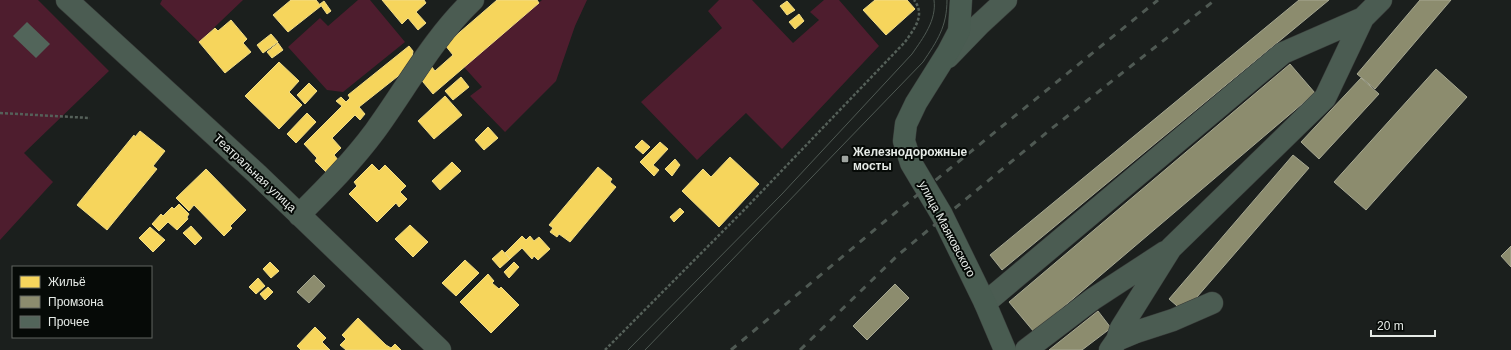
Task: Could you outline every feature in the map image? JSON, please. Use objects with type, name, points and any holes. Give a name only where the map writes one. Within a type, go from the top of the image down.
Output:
[{"type":"main road","name":"улица Маяковского","points":[[960,0],[958,31],[948,52],[916,103],[906,124],[904,141],[910,163],[942,215],[985,303],[1005,350]]},
{"type":"street","name":"Театральная улица","points":[[67,0],[299,215],[440,350]]},
{"type":"street","points":[[299,215],[352,161],[376,131],[429,50],[473,0]]},
{"type":"street","points":[[931,78],[956,48],[1006,0]]},
{"type":"street","points":[[1026,350],[1093,299],[1171,248],[1325,98],[1363,18],[1381,0]]},
{"type":"street","points":[[985,303],[1283,53],[1363,18]]},
{"type":"street","points":[[1114,345],[1121,328],[1171,248]]},
{"type":"street","points":[[1114,345],[1136,332],[1173,320],[1212,303]]},
{"type":"path","points":[[605,350],[746,208],[905,42],[919,21],[920,12],[914,0]]},
{"type":"path","points":[[0,113],[90,118]]},
{"type":"shaded area","points":[[0,0],[38,0],[109,71],[24,153],[53,182],[0,240]]},
{"type":"shaded area","points":[[162,0],[243,0],[199,42],[160,4]]},
{"type":"shaded area","points":[[358,0],[370,0],[405,42],[343,92],[327,90],[288,47],[320,18],[328,26]]},
{"type":"shaded area","points":[[542,0],[587,0],[575,26],[556,81],[505,132],[470,96],[482,87],[464,67]]},
{"type":"shaded area","points":[[719,0],[752,0],[793,43],[819,20],[810,12],[824,0],[839,0],[879,46],[782,149],[746,113],[697,160],[641,102],[722,28],[708,11]]},
{"type":"building: Жильё","points":[[291,0],[316,0],[321,6],[288,32],[273,15]]},
{"type":"building: Жильё","points":[[382,0],[424,0],[426,3],[416,12],[426,23],[418,30],[408,18],[402,24]]},
{"type":"building: Жильё","points":[[497,0],[537,0],[539,3],[433,94],[418,76],[431,66],[435,71],[453,55],[445,45]]},
{"type":"building: Жильё","points":[[875,0],[907,0],[915,9],[886,35],[863,10]]},
{"type":"building: Жильё","points":[[324,1],[331,11],[327,14],[320,4]]},
{"type":"building: Жильё","points":[[787,1],[795,10],[787,15],[780,6]]},
{"type":"building: Жильё","points":[[799,14],[804,21],[795,29],[789,22]]},
{"type":"building: Жильё","points":[[231,20],[247,39],[243,43],[251,52],[225,73],[199,42],[215,28],[218,31]]},
{"type":"building: Жильё","points":[[271,34],[278,42],[263,53],[257,45]]},
{"type":"building: Жильё","points":[[278,43],[283,50],[272,58],[267,52]]},
{"type":"building: Жильё","points":[[409,46],[413,51],[412,59],[407,69],[359,107],[365,114],[360,120],[355,115],[332,138],[341,148],[334,155],[339,161],[327,173],[315,161],[317,158],[304,144],[342,106],[336,101],[341,97],[346,102],[350,98],[348,95]]},
{"type":"building: Жильё","points":[[279,62],[299,81],[289,92],[302,105],[279,129],[245,96]]},
{"type":"building: Жильё","points":[[461,77],[469,87],[453,100],[445,91]]},
{"type":"building: Жильё","points":[[309,83],[317,91],[305,104],[297,95]]},
{"type":"building: Жильё","points":[[445,96],[462,115],[434,139],[418,121]]},
{"type":"building: Жильё","points":[[307,113],[316,122],[296,143],[287,134]]},
{"type":"building: Жильё","points":[[488,127],[498,138],[484,150],[475,140]]},
{"type":"building: Жильё","points":[[140,131],[165,151],[153,166],[157,169],[107,230],[77,205],[134,135],[135,137]]},
{"type":"building: Жильё","points":[[642,140],[650,147],[643,154],[635,147]]},
{"type":"building: Жильё","points":[[660,142],[668,149],[653,165],[659,170],[654,176],[640,162]]},
{"type":"building: Жильё","points":[[730,157],[759,184],[719,227],[682,191],[703,169],[711,177]]},
{"type":"building: Жильё","points":[[675,159],[680,165],[672,176],[665,169]]},
{"type":"building: Жильё","points":[[452,162],[461,171],[440,190],[432,181]]},
{"type":"building: Жильё","points":[[372,164],[379,171],[385,165],[406,186],[400,192],[407,199],[399,207],[396,203],[377,222],[349,194],[357,186],[354,182]]},
{"type":"building: Жильё","points":[[598,167],[612,179],[610,182],[616,187],[570,242],[559,234],[557,237],[550,232],[553,228],[549,225]]},
{"type":"building: Жильё","points":[[206,169],[246,210],[230,226],[232,228],[224,236],[194,205],[189,211],[176,198]]},
{"type":"building: Жильё","points":[[179,204],[189,214],[187,217],[188,219],[177,230],[168,222],[159,231],[152,224],[161,214],[163,216],[172,207],[174,209]]},
{"type":"building: Жильё","points":[[680,208],[684,212],[674,222],[670,217]]},
{"type":"building: Жильё","points":[[410,225],[428,242],[413,257],[395,239]]},
{"type":"building: Жильё","points":[[191,226],[202,238],[195,245],[183,233]]},
{"type":"building: Жильё","points":[[150,227],[165,240],[153,252],[139,238]]},
{"type":"building: Жильё","points":[[522,236],[526,240],[530,236],[534,241],[539,237],[550,249],[538,260],[534,256],[532,259],[522,248],[510,259],[505,253]]},
{"type":"building: Жильё","points":[[502,250],[510,259],[500,268],[492,259]]},
{"type":"building: Жильё","points":[[465,260],[479,273],[456,296],[442,283]]},
{"type":"building: Жильё","points":[[270,262],[279,271],[271,278],[263,269]]},
{"type":"building: Жильё","points":[[514,262],[519,267],[509,278],[504,272]]},
{"type":"building: Жильё","points":[[488,274],[494,281],[492,283],[499,289],[501,287],[519,305],[491,333],[460,302]]},
{"type":"building: Жильё","points":[[258,278],[265,286],[256,294],[249,287]]},
{"type":"building: Жильё","points":[[268,287],[273,292],[265,300],[260,294]]},
{"type":"building: Жильё","points":[[358,318],[386,345],[391,348],[395,344],[401,350],[346,350],[340,345],[346,339],[342,335]]},
{"type":"building: Жильё","points":[[315,327],[326,338],[322,342],[330,350],[301,350],[297,346]]},
{"type":"building: Промзона","points":[[1299,0],[1329,0],[1002,270],[990,255]]},
{"type":"building: Промзона","points":[[1420,0],[1451,0],[1375,89],[1357,74]]},
{"type":"building: Промзона","points":[[1290,64],[1315,93],[1034,332],[1009,302]]},
{"type":"building: Промзона","points":[[1436,69],[1467,97],[1366,210],[1334,182]]},
{"type":"building: Промзона","points":[[1361,78],[1379,94],[1319,159],[1301,142]]},
{"type":"building: Промзона","points":[[1293,155],[1309,168],[1184,312],[1169,299]]},
{"type":"building: Промзона","points":[[1511,246],[1511,267],[1501,256]]},
{"type":"building: Промзона","points":[[314,275],[325,286],[309,303],[297,292]]},
{"type":"building: Промзона","points":[[895,284],[909,298],[867,340],[853,326]]},
{"type":"building: Промзона","points":[[1098,311],[1111,328],[1082,350],[1049,350]]},
{"type":"building: Прочее","points":[[27,22],[50,44],[36,58],[13,36]]},
{"type":"tram line","points":[[628,350],[782,194],[912,54],[925,35],[931,22],[934,0]]},
{"type":"tram line","points":[[645,350],[923,62],[937,40],[943,26],[947,10],[947,0]]},
{"type":"railway","points":[[731,350],[879,226],[1158,0]]},
{"type":"railway","points":[[800,350],[898,255],[1051,129],[1215,0]]},
{"type":"place","name":"Железнодорожные мосты","points":[[845,159]]}]
